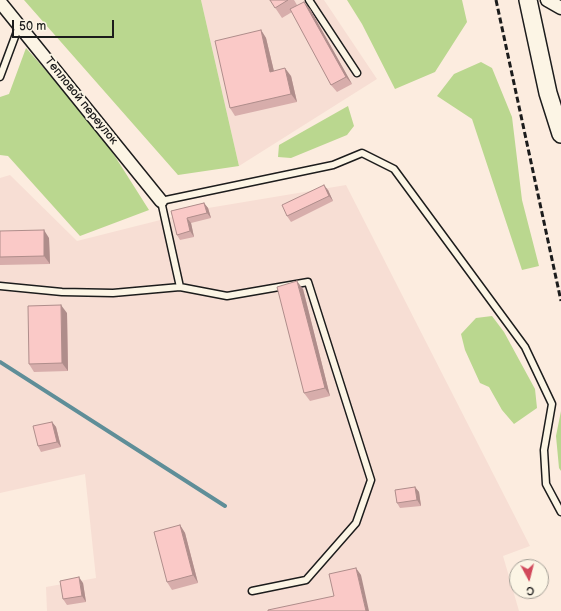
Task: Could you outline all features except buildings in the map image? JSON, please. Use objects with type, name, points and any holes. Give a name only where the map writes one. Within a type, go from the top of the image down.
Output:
[{"type":"main road","points":[[528,0],[548,94],[561,134]]},
{"type":"street","points":[[547,0],[561,8]]},
{"type":"street","name":"Тепловой переулок","points":[[0,2],[20,24],[161,201]]},
{"type":"lane","points":[[309,0],[357,73]]},
{"type":"lane","points":[[0,77],[20,24]]},
{"type":"lane","points":[[180,287],[161,201],[333,165],[362,154],[394,168],[526,347],[552,404],[544,450],[546,484],[561,512]]},
{"type":"lane","points":[[0,286],[62,292],[113,293],[180,287],[227,296],[308,282],[371,480],[356,523],[306,580],[252,591]]},
{"type":"shaded area","points":[[201,0],[324,0],[377,79],[239,166]]},
{"type":"shaded area","points":[[10,175],[77,241],[208,208],[346,185],[530,546],[503,556],[509,577],[509,599],[516,599],[519,611],[47,611],[46,587],[96,578],[85,474],[0,493],[0,178]]},
{"type":"green space","points":[[24,0],[201,0],[239,166],[178,175]]},
{"type":"green space","points":[[347,0],[462,0],[467,22],[435,72],[395,89],[362,24]]},
{"type":"green space","points":[[26,48],[97,128],[149,210],[80,236],[8,156],[0,155],[0,97],[9,94]]},
{"type":"green space","points":[[481,62],[492,68],[512,117],[522,200],[539,266],[522,270],[472,119],[437,96],[454,74]]},
{"type":"green space","points":[[348,106],[354,126],[347,135],[291,158],[278,157],[279,145]]},
{"type":"green space","points":[[492,316],[504,332],[535,389],[537,408],[514,424],[502,410],[489,387],[480,383],[465,350],[461,334],[476,318]]},
{"type":"green space","points":[[561,411],[561,471],[559,468],[556,436]]},
{"type":"waterway","points":[[0,362],[225,506]]},
{"type":"railway","points":[[496,0],[561,301]]}]
